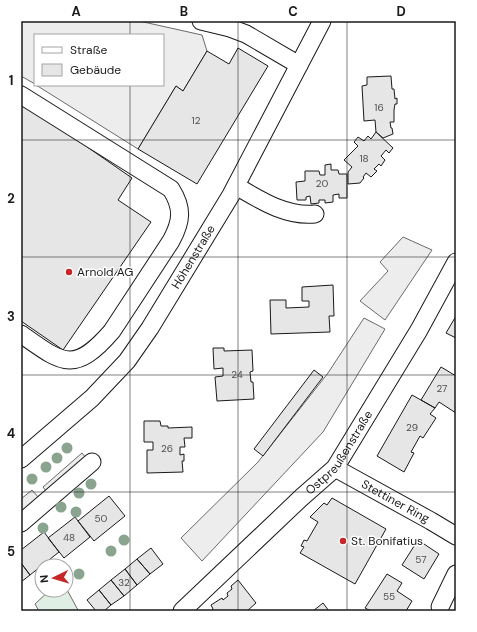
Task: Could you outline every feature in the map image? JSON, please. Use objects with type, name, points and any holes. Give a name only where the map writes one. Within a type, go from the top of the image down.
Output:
[{"type":"street","points":[[201,21],[230,28],[246,34],[299,65]]},
{"type":"street","name":"Höhenstraße","points":[[21,459],[92,398],[127,361],[150,328],[236,186],[322,21]]},
{"type":"street","points":[[21,95],[171,189],[177,198],[180,214],[177,230],[171,241],[112,332],[90,353],[70,361],[60,359],[49,354],[21,334]]},
{"type":"street","points":[[236,186],[264,202],[288,212],[304,215],[315,214]]},
{"type":"street","name":"Ostpreußenstraße","points":[[182,611],[296,502],[335,468],[407,349],[456,262]]},
{"type":"street","points":[[21,523],[92,462]]},
{"type":"street","name":"Stettiner Ring","points":[[335,468],[431,520],[456,536]]},
{"type":"street","points":[[440,607],[456,574]]},
{"type":"green space","points":[[41,598],[71,598],[78,610],[39,611],[35,604]]},
{"type":"shaded area","points":[[21,21],[139,21],[202,35],[207,51],[183,91],[176,86],[138,149],[38,86],[164,86],[164,34],[34,34],[34,83],[21,76]]},
{"type":"shaded area","points":[[403,237],[432,250],[385,320],[360,301],[388,271],[380,262]]},
{"type":"shaded area","points":[[364,318],[385,329],[323,432],[202,561],[181,538],[258,462],[328,373]]},
{"type":"shaded area","points":[[82,453],[90,463],[50,496],[43,487]]},
{"type":"shaded area","points":[[32,490],[39,498],[21,512],[21,499]]},
{"type":"building","points":[[238,48],[268,66],[197,184],[138,149],[176,86],[183,91],[207,51],[229,64]]},
{"type":"building","points":[[391,76],[392,89],[394,89],[395,99],[397,98],[397,104],[395,104],[394,110],[394,122],[390,122],[393,134],[383,138],[376,132],[375,120],[364,121],[362,86],[367,85],[367,77]]},
{"type":"building","name":"Arnold AG","points":[[21,101],[132,178],[118,200],[151,222],[63,350],[21,321]]},
{"type":"building","points":[[376,132],[393,148],[389,153],[386,150],[381,156],[385,160],[381,166],[379,164],[374,169],[377,171],[371,177],[366,173],[360,183],[348,184],[348,172],[352,167],[344,160],[358,146],[354,142],[358,137],[364,141],[368,136],[371,139]]},
{"type":"building","points":[[331,164],[331,170],[338,170],[339,174],[347,174],[347,198],[339,198],[339,194],[333,195],[333,202],[325,203],[325,200],[319,200],[319,203],[311,204],[310,196],[306,197],[306,200],[297,200],[296,182],[305,181],[305,171],[319,171],[320,175],[325,175],[325,165]]},
{"type":"building","points":[[333,285],[334,316],[329,316],[330,332],[271,334],[270,300],[286,300],[286,308],[309,307],[309,301],[302,301],[302,287]]},
{"type":"building","points":[[456,316],[456,338],[446,333]]},
{"type":"building","points":[[213,348],[224,348],[224,351],[252,350],[253,371],[250,372],[251,382],[253,382],[254,399],[217,401],[215,377],[223,376],[223,368],[214,369]]},
{"type":"building","points":[[441,367],[456,376],[456,413],[439,402],[435,408],[421,400]]},
{"type":"building","points":[[314,370],[323,377],[263,456],[254,449]]},
{"type":"building","points":[[412,395],[435,408],[430,414],[436,418],[423,438],[420,436],[411,452],[414,453],[404,472],[377,456]]},
{"type":"building","points":[[144,421],[160,421],[161,426],[168,426],[168,428],[192,427],[192,438],[184,438],[185,447],[180,447],[180,455],[184,454],[184,461],[182,461],[183,472],[147,473],[147,450],[153,450],[153,442],[144,442]]},
{"type":"building","points":[[109,496],[125,516],[94,541],[78,521]]},
{"type":"building","name":"St. Bonifatius","points":[[332,498],[386,529],[355,584],[300,553],[304,547],[301,546],[304,540],[307,541],[318,522],[310,517],[324,503],[327,505]]},
{"type":"building","points":[[75,517],[90,537],[64,558],[48,538]]},
{"type":"building","points":[[44,532],[59,552],[51,558],[34,558],[34,572],[30,575],[21,563],[21,550]]},
{"type":"building","points":[[418,540],[439,554],[424,579],[402,565]]},
{"type":"building","points":[[151,548],[163,564],[150,574],[137,559]]},
{"type":"building","points":[[137,559],[150,574],[137,585],[125,569]]},
{"type":"building","points":[[21,563],[30,575],[21,582]]},
{"type":"building","points":[[125,569],[137,585],[124,596],[111,580]]},
{"type":"building","points":[[387,574],[402,583],[397,591],[412,601],[406,611],[371,611],[365,608]]},
{"type":"building","points":[[111,580],[124,596],[111,605],[99,590]]},
{"type":"building","points":[[238,580],[256,603],[247,611],[212,611],[213,609],[211,605],[228,596],[227,593],[232,589],[231,586]]},
{"type":"building","points":[[99,590],[111,605],[104,611],[96,611],[87,600]]},
{"type":"building","points":[[323,603],[329,611],[313,611]]},
{"type":"place","name":"Arnold AG","points":[[69,272]]},
{"type":"place","name":"St. Bonifatius","points":[[343,541]]}]
